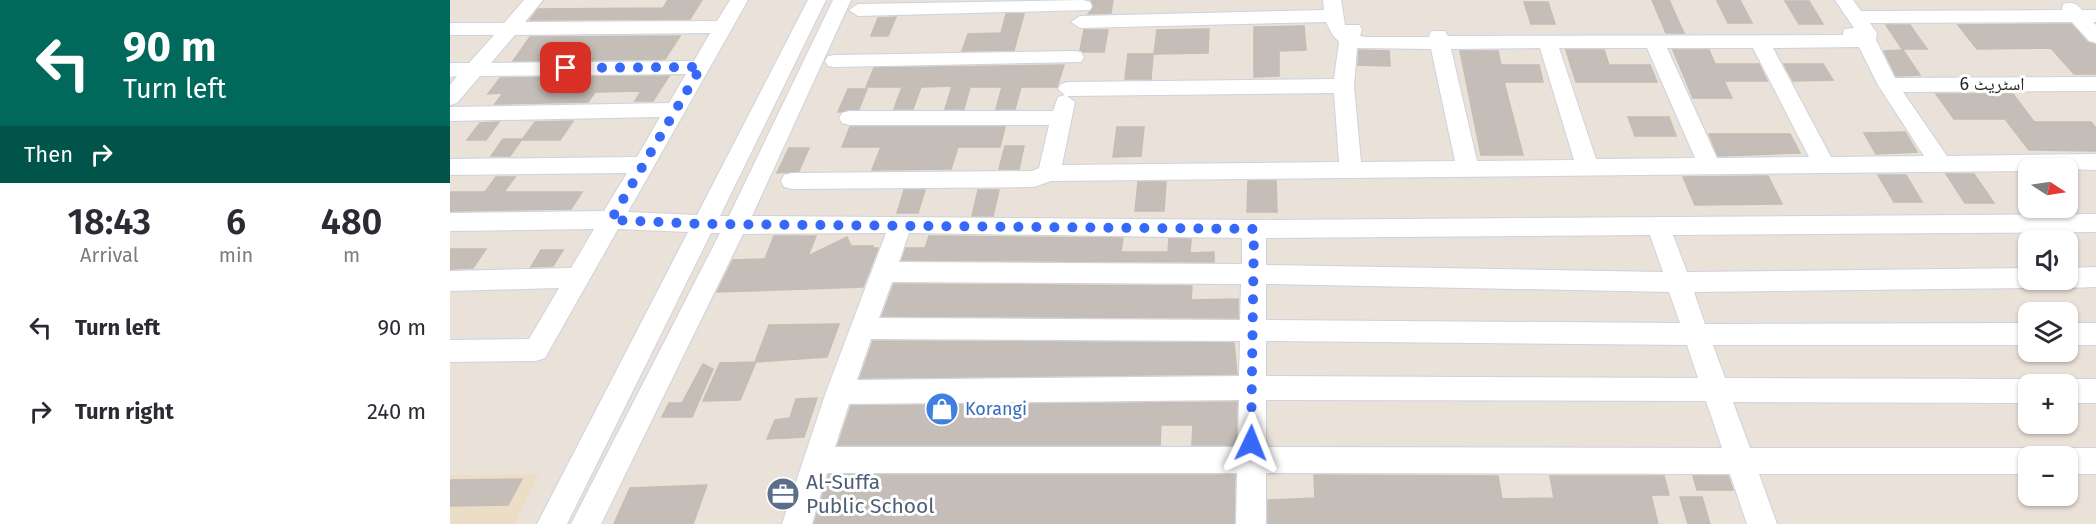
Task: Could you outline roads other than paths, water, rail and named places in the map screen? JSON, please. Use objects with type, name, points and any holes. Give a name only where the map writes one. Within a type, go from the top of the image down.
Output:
[{"type":"street","points":[[450,98],[534,0]]},
{"type":"street","points":[[450,351],[536,350],[739,0]]},
{"type":"street","points":[[552,524],[817,0]]},
{"type":"street","points":[[1348,0],[1351,35],[1344,86],[1351,169]]},
{"type":"street","points":[[1830,0],[1856,30]]},
{"type":"street","points":[[1845,0],[1856,30],[1888,85],[1940,163]]},
{"type":"street","points":[[2062,0],[2086,16],[2096,37]]},
{"type":"street","points":[[586,524],[736,225],[850,5],[1082,9],[1333,8],[1340,33],[1351,35],[1548,43],[1760,42],[1856,30]]},
{"type":"street","points":[[1049,173],[1068,89],[1082,9]]},
{"type":"street","points":[[1439,39],[1856,30],[2086,16]]},
{"type":"street","points":[[450,29],[724,27]]},
{"type":"street","points":[[1439,39],[1467,167]]},
{"type":"street","points":[[1760,42],[1824,164]]},
{"type":"street","points":[[1548,43],[1587,166]]},
{"type":"street","points":[[1655,43],[1709,165]]},
{"type":"street","points":[[835,61],[1074,57]]},
{"type":"street","points":[[450,70],[701,67]]},
{"type":"street","name":"اسٹریٹ 6","points":[[1888,85],[2096,84]]},
{"type":"street","points":[[1068,89],[1344,86]]},
{"type":"street","points":[[450,114],[675,110]]},
{"type":"street","points":[[849,118],[1062,118]]},
{"type":"street","points":[[792,181],[1034,179],[1049,173],[2096,162]]},
{"type":"street","points":[[450,167],[643,165]]},
{"type":"street","points":[[450,222],[611,220],[736,225],[901,224],[1254,229],[1658,224],[2096,223]]},
{"type":"street","points":[[797,524],[839,392],[901,224]]},
{"type":"street","points":[[1658,224],[1718,391],[1762,524]]},
{"type":"street","points":[[1251,524],[1254,229]]},
{"type":"street","points":[[883,272],[1253,274],[1678,282],[2018,278]]},
{"type":"street","points":[[2078,278],[2096,277]]},
{"type":"street","points":[[450,281],[578,278]]},
{"type":"street","points":[[862,328],[1254,329],[1698,336],[2018,334]]},
{"type":"street","points":[[2078,334],[2096,334]]},
{"type":"street","points":[[839,392],[1253,388],[2018,391]]},
{"type":"street","points":[[2078,391],[2096,391]]},
{"type":"street","points":[[818,460],[1251,462],[2018,460]]},
{"type":"street","points":[[2078,460],[2096,460]]},
{"type":"place","name":"Korangi","points":[[942,409]]},
{"type":"place","name":"Al-Suffa Public School","points":[[783,494]]}]
